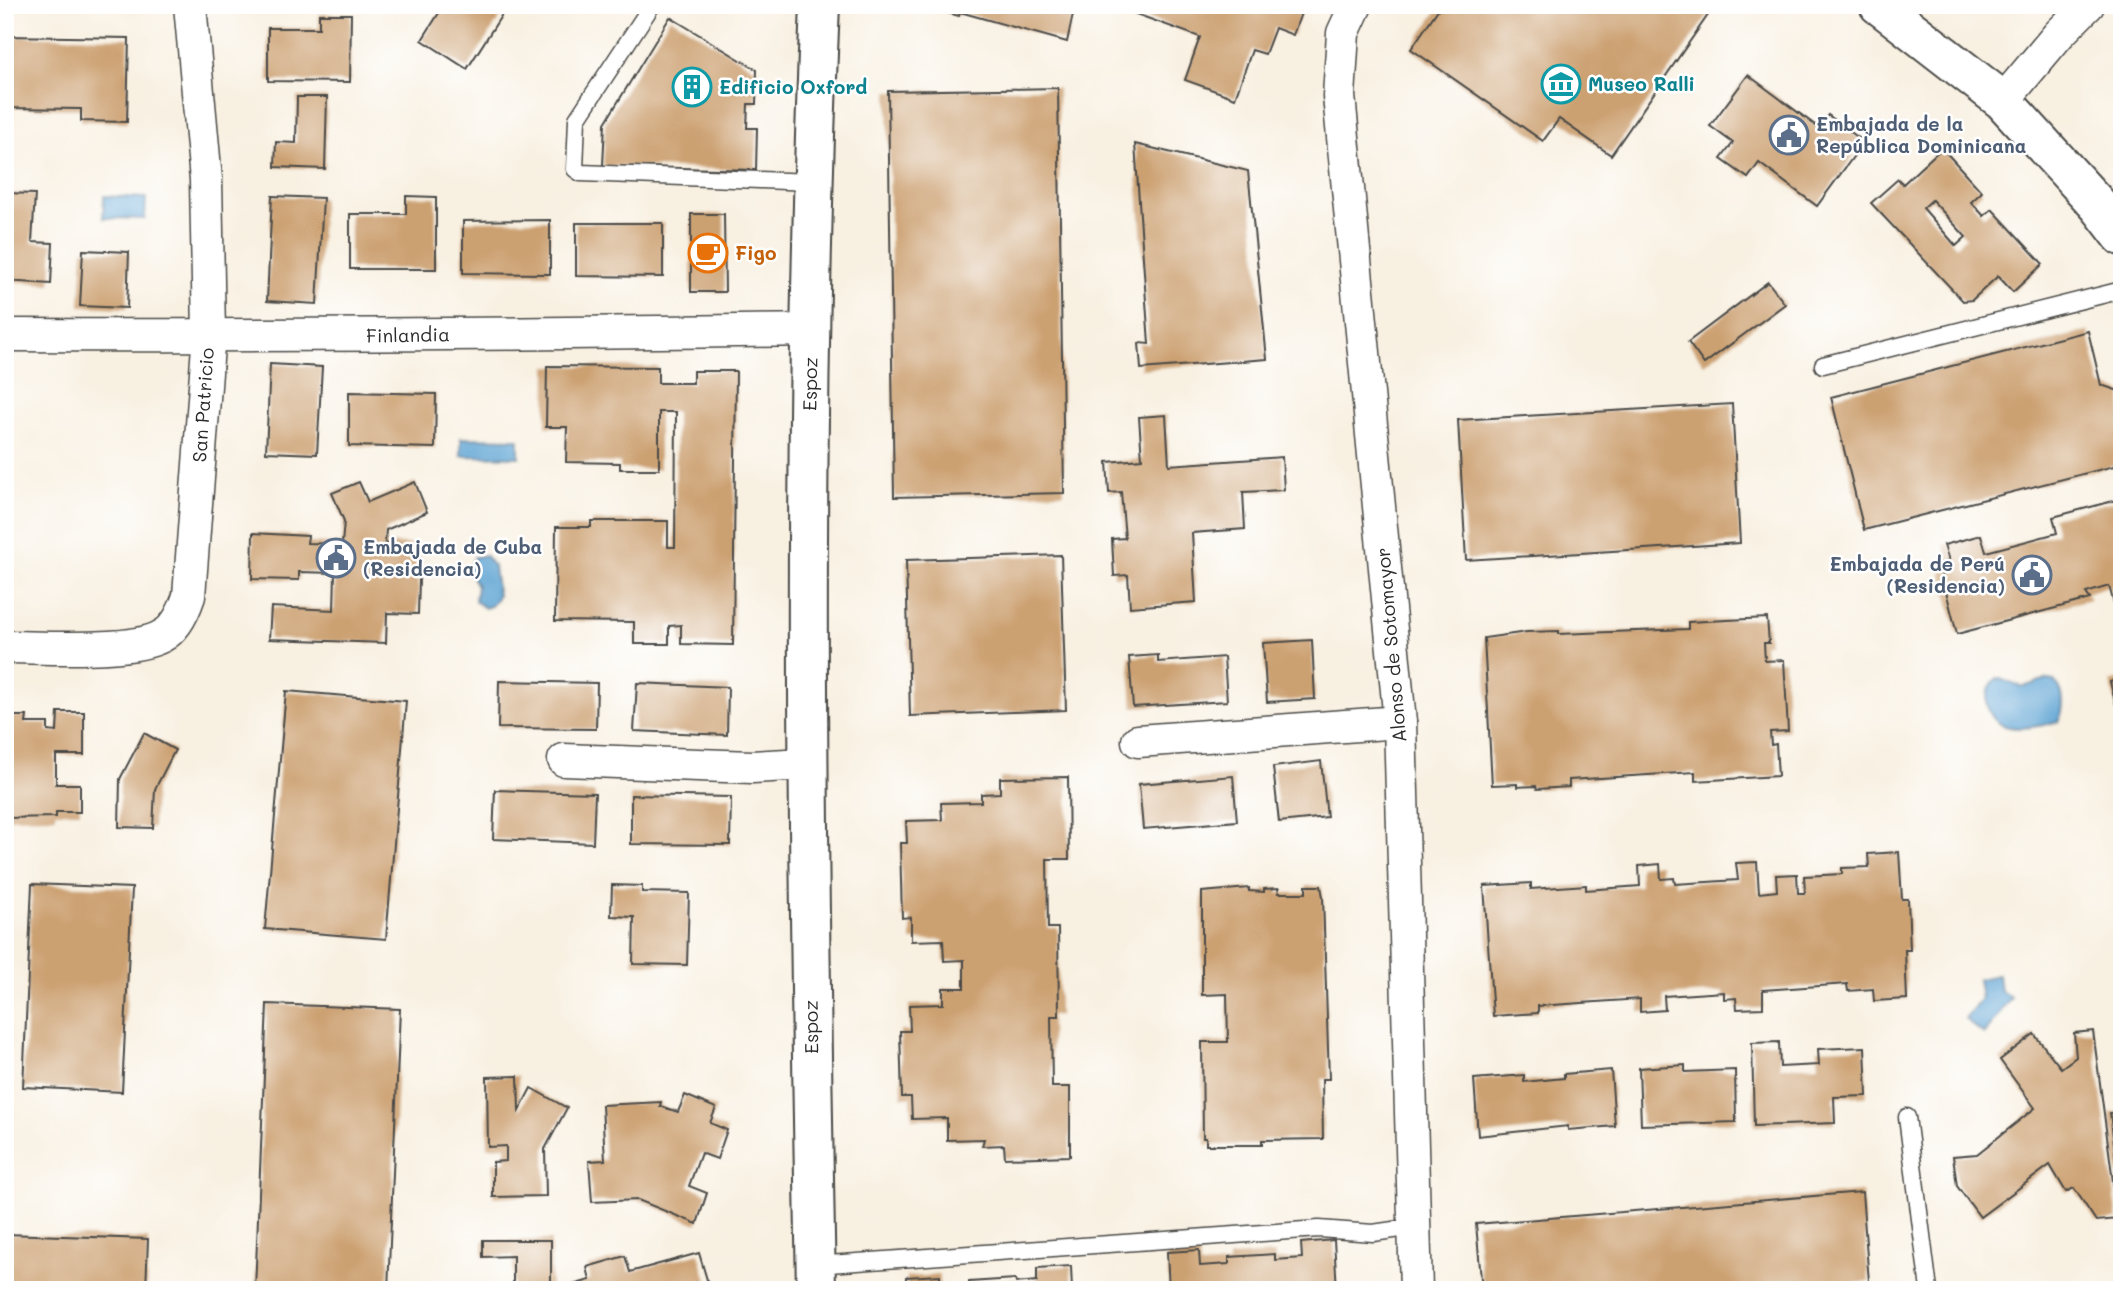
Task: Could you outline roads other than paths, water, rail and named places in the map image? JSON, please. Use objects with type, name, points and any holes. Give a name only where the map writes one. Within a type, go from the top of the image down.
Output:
[{"type":"street","name":"San Patricio","points":[[5,647],[140,645],[164,636],[184,613],[189,596],[209,333],[206,180],[190,5]]},
{"type":"street","name":"Espoz","points":[[816,1277],[806,764],[812,182],[820,5]]},
{"type":"street","name":"Alonso de Sotomayor","points":[[1356,5],[1343,33],[1339,96],[1400,722],[1416,1290]]},
{"type":"street","points":[[1880,5],[2003,101],[2099,206],[2122,236]]},
{"type":"street","points":[[2003,101],[2059,33],[2088,5]]},
{"type":"street","name":"Finlandia","points":[[5,335],[209,333],[335,336],[810,330]]},
{"type":"street","points":[[1138,741],[1400,722]]},
{"type":"street","points":[[564,760],[752,767],[806,764]]},
{"type":"lane","points":[[652,5],[577,119],[575,169],[581,173],[812,182]]},
{"type":"lane","points":[[1823,365],[2122,290]]},
{"type":"lane","points":[[1907,1117],[1929,1290]]},
{"type":"lane","points":[[816,1277],[1319,1229],[1373,1233],[1414,1227]]},
{"type":"water","points":[[104,196],[146,198],[145,219],[103,218]]},
{"type":"water","points":[[461,438],[519,439],[519,457],[461,456]]},
{"type":"water","points":[[485,555],[494,567],[498,596],[491,606],[485,608],[475,601],[477,586],[468,569],[474,557]]},
{"type":"water","points":[[1997,678],[2020,686],[2044,680],[2057,684],[2063,703],[2058,722],[2015,728],[1997,722],[1991,714],[1987,699],[1990,686]]},
{"type":"water","points":[[1998,975],[2000,990],[2011,998],[1984,1034],[1965,1019],[1981,999],[1978,979]]},
{"type":"place","name":"Museo Ralli","points":[[1561,84]]},
{"type":"place","name":"Edificio Oxford","points":[[692,87]]},
{"type":"place","name":"Embajada de la República Dominicana","points":[[1789,135]]},
{"type":"place","name":"Figo","points":[[708,253]]},
{"type":"place","name":"Embajada de Cuba (Residencia)","points":[[336,558]]},
{"type":"place","name":"Embajada de Perú (Residencia)","points":[[2032,575]]}]
